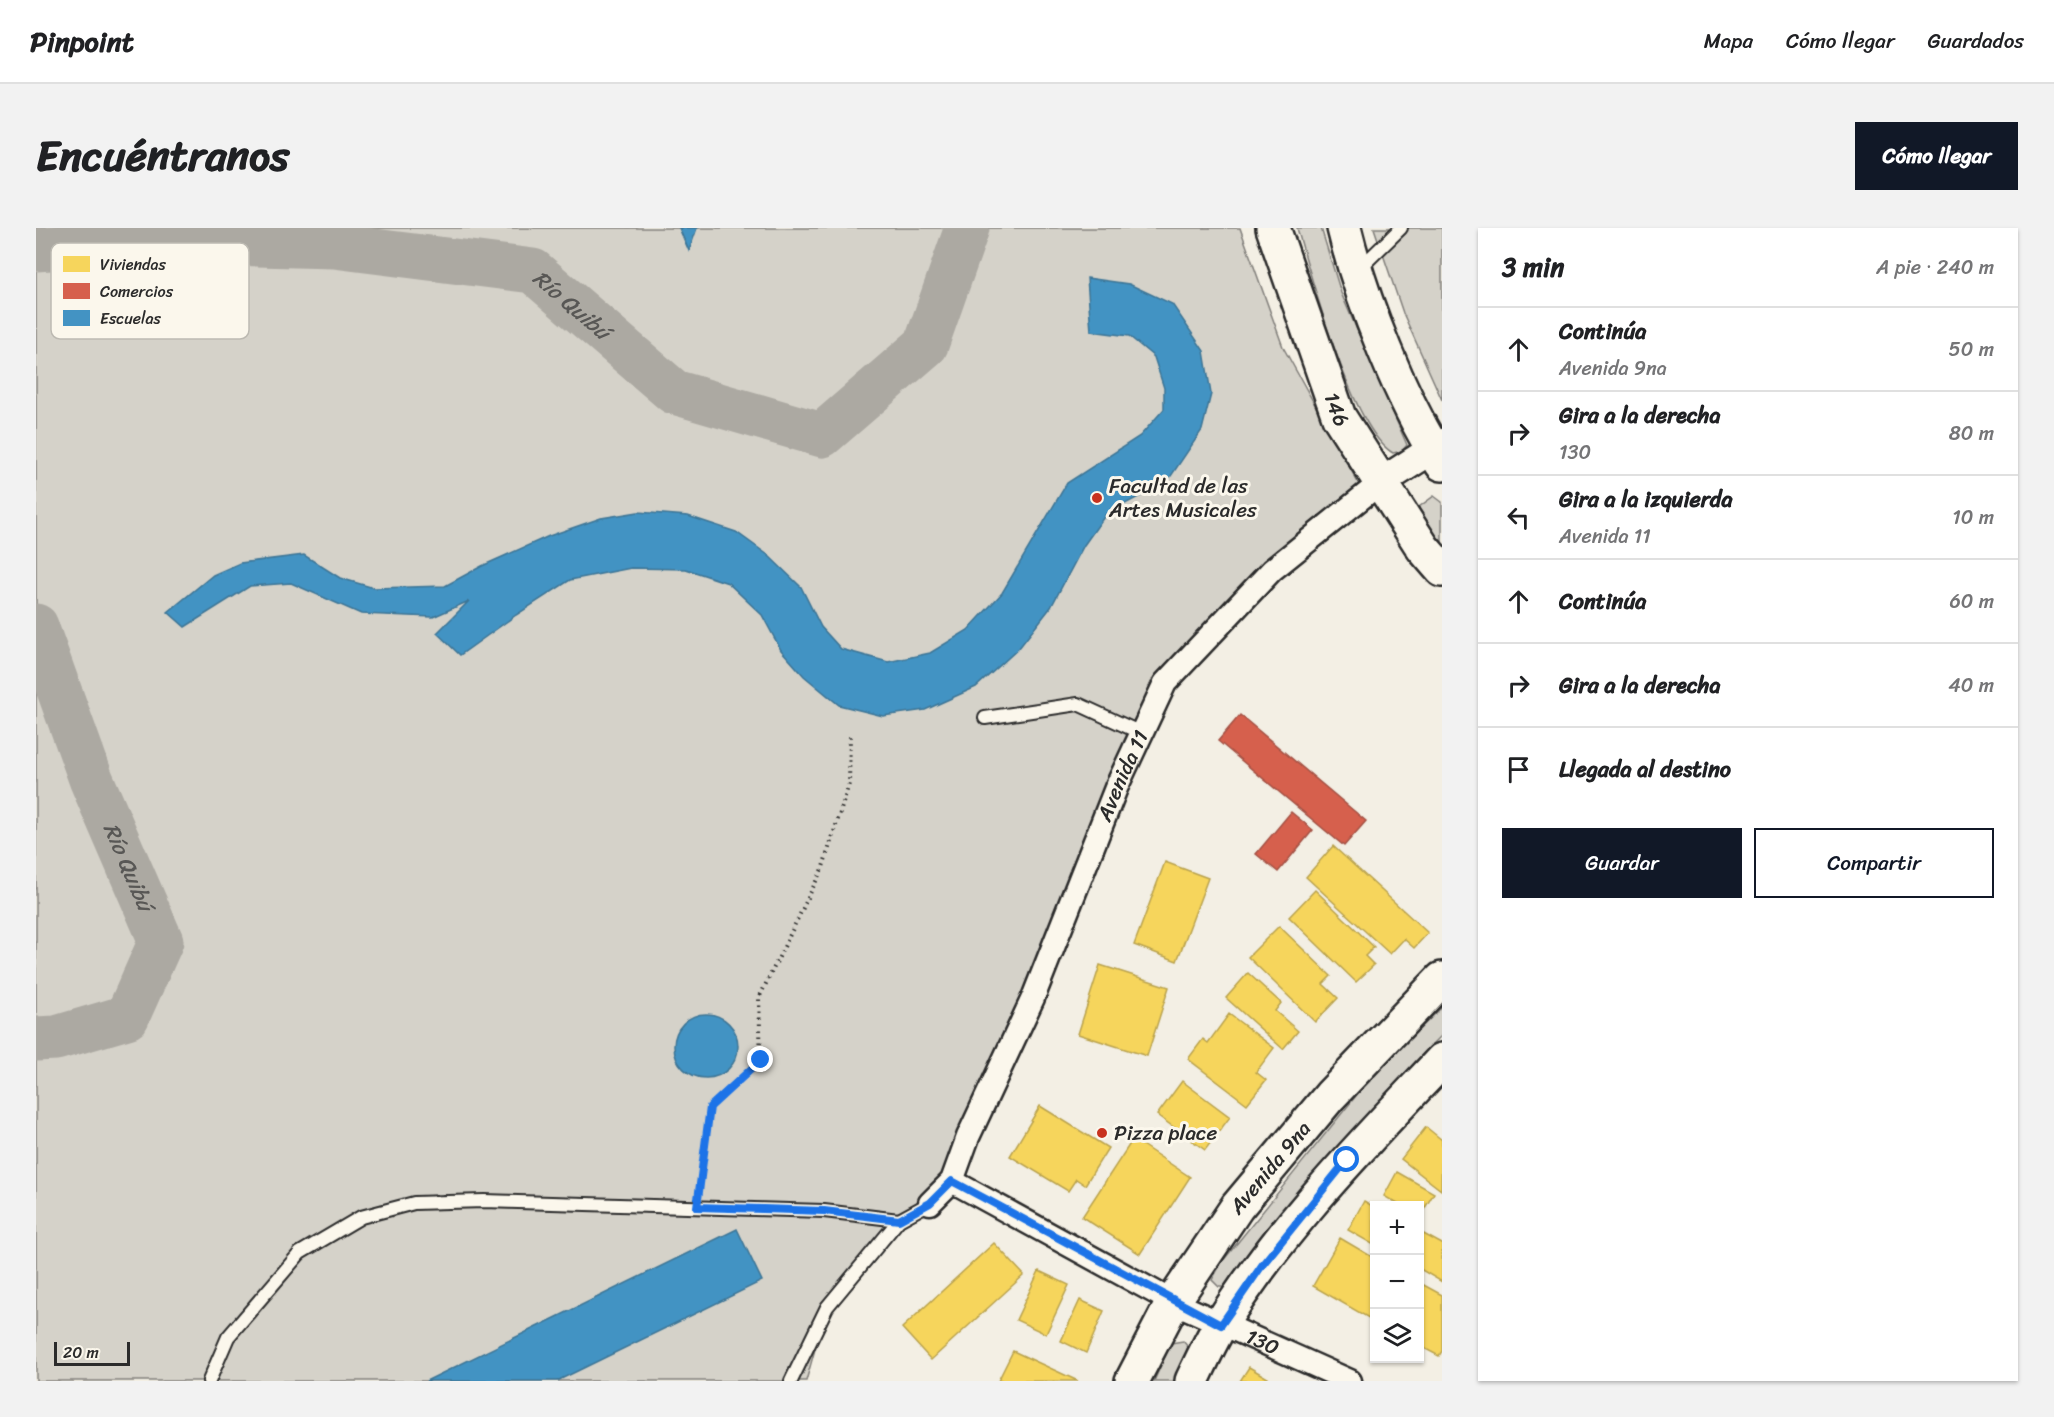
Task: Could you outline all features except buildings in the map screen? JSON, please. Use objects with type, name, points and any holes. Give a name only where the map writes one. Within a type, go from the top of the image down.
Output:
[{"type":"main road","name":"146","points":[[1273,228],[1339,417],[1423,548],[1442,570]]},
{"type":"main road","points":[[1344,228],[1355,273],[1402,386],[1439,452]]},
{"type":"main road","name":"Avenida 9na","points":[[1132,1381],[1173,1302],[1237,1207],[1330,1096],[1442,979]]},
{"type":"main road","points":[[1191,1381],[1221,1325],[1263,1264],[1347,1160],[1442,1060]]},
{"type":"street","name":"Avenida 11","points":[[930,1203],[952,1181],[968,1137],[1033,998],[1116,788],[1165,683],[1272,570],[1380,483],[1439,452]]},
{"type":"street","name":"130","points":[[952,1181],[1173,1302],[1350,1381]]},
{"type":"lane","points":[[1355,273],[1401,228]]},
{"type":"lane","points":[[985,718],[1078,704],[1141,733]]},
{"type":"lane","points":[[209,1381],[228,1337],[300,1254],[361,1217],[414,1203],[484,1201],[824,1211],[899,1220]]},
{"type":"lane","points":[[791,1381],[827,1307],[899,1220],[930,1203]]},
{"type":"path","points":[[697,1207],[710,1107],[761,1060],[759,998],[823,867],[849,784],[850,735]]},
{"type":"shaded area","points":[[36,228],[1240,228],[1283,347],[1362,490],[1165,683],[952,1181],[899,1220],[827,1307],[806,1381],[36,1381]]},
{"type":"shaded area","points":[[1297,228],[1321,228],[1341,293],[1407,445],[1402,451],[1393,453],[1378,439],[1348,384],[1323,314]]},
{"type":"shaded area","points":[[1374,228],[1442,228],[1442,400],[1403,313]]},
{"type":"shaded area","points":[[1434,496],[1442,502],[1442,545],[1419,520],[1419,507]]},
{"type":"shaded area","points":[[1442,1007],[1442,1035],[1331,1157],[1228,1287],[1219,1287],[1212,1280],[1222,1262],[1372,1076]]},
{"type":"shaded area","points":[[1183,1341],[1188,1347],[1176,1381],[1154,1381],[1171,1343]]},
{"type":"waterway","name":"Río Quibú","points":[[249,244],[334,246],[533,271],[674,392],[822,435],[926,345],[967,228]]},
{"type":"waterway","name":"Río Quibú","points":[[122,243],[151,241],[224,243]]},
{"type":"waterway","name":"Río Quibú","points":[[36,249],[51,248]]},
{"type":"waterway","name":"Río Quibú","points":[[36,626],[91,779],[161,941],[127,1017],[56,1038],[36,1039]]},
{"type":"place","name":"Facultad de las Artes Musicales","points":[[1097,498]]},
{"type":"place","name":"Pizza place","points":[[1102,1133]]},
{"type":"route","points":[[761,1060],[710,1107],[697,1207],[824,1211],[899,1220],[930,1203],[952,1181],[1173,1302],[1221,1325],[1263,1264],[1347,1160]]}]
